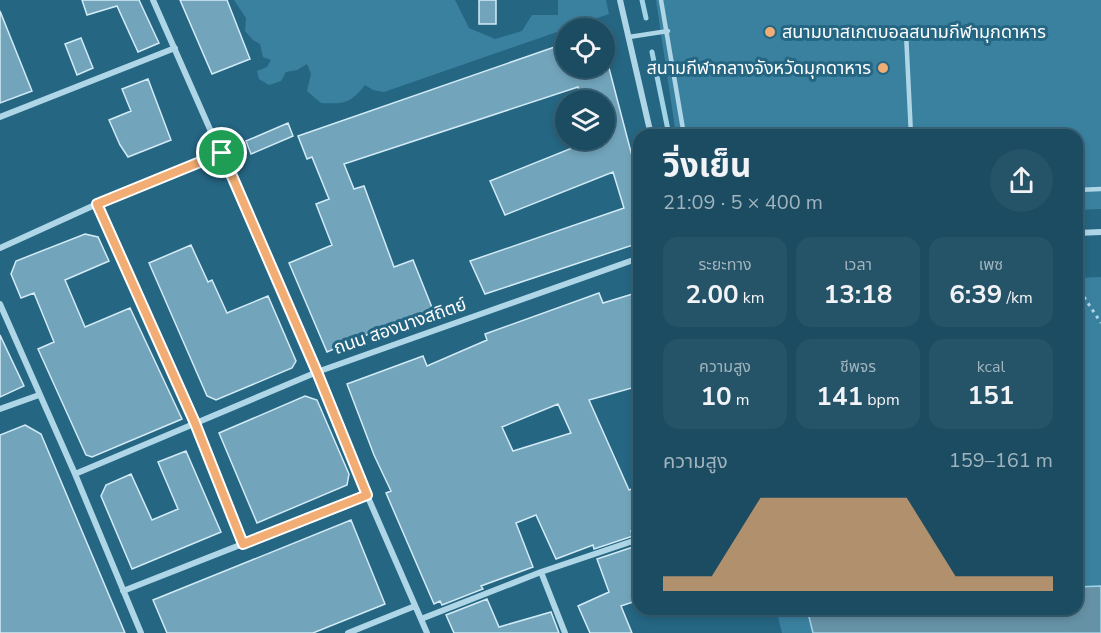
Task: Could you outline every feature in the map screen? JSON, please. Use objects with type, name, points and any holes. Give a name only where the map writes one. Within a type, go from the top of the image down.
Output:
[{"type":"street","points":[[153,0],[317,372],[427,633]]},
{"type":"street","points":[[620,0],[650,129]]},
{"type":"street","points":[[0,117],[175,48]]},
{"type":"street","points":[[0,248],[97,204],[222,153]]},
{"type":"street","points":[[97,204],[195,423],[243,544]]},
{"type":"street","points":[[1083,233],[1101,232]]},
{"type":"street","name":"ถนน สองนางสถิตย์","points":[[75,474],[317,372],[633,260]]},
{"type":"street","points":[[0,304],[75,474],[141,633]]},
{"type":"street","points":[[0,409],[39,395]]},
{"type":"street","points":[[123,591],[367,495]]},
{"type":"street","points":[[421,619],[541,572],[633,541]]},
{"type":"street","points":[[541,572],[565,633]]},
{"type":"street","points":[[348,633],[415,606]]},
{"type":"lane","points":[[661,0],[683,129]]},
{"type":"lane","points":[[629,37],[668,31]]},
{"type":"lane","points":[[906,33],[911,129]]},
{"type":"lane","points":[[1083,190],[1101,189]]},
{"type":"path","points":[[1083,292],[1101,323]]},
{"type":"shaded area","points":[[234,0],[455,0],[469,28],[495,39],[522,31],[532,15],[558,15],[558,0],[606,0],[609,14],[597,18],[555,18],[555,33],[384,92],[373,90],[365,85],[346,102],[335,103],[321,103],[307,91],[311,74],[307,64],[297,70],[286,72],[281,81],[269,85],[259,79],[257,71],[267,67],[271,60],[263,57],[260,44],[245,31],[246,18]]},
{"type":"shaded area","name":"สนามกีฬากลางจังหวัดมุกดาหาร","points":[[656,0],[1101,0],[1101,209],[1083,210],[1083,129],[675,129]]},
{"type":"shaded area","points":[[1101,277],[1101,633],[782,633],[778,615],[1083,615],[1083,278]]},
{"type":"shaded area","points":[[1101,586],[1101,633],[813,633],[808,615],[1083,615],[1083,587]]},
{"type":"building","points":[[82,0],[139,0],[159,43],[138,52],[117,6],[87,15]]},
{"type":"building","points":[[180,0],[227,0],[250,59],[212,74]]},
{"type":"building","points":[[479,0],[496,0],[496,24],[479,24]]},
{"type":"building","points":[[0,11],[32,91],[0,103]]},
{"type":"building","points":[[81,38],[93,68],[77,75],[65,44]]},
{"type":"building","points":[[555,47],[555,78],[612,78],[615,90],[579,90],[578,87],[555,90],[555,95],[344,164],[354,189],[364,186],[394,267],[413,260],[433,310],[327,352],[289,263],[332,245],[316,204],[329,199],[312,157],[307,159],[298,136]]},
{"type":"building","points":[[148,79],[171,140],[128,157],[109,120],[131,111],[122,89]]},
{"type":"building","points":[[615,91],[633,156],[633,245],[485,294],[470,261],[624,208],[613,172],[505,215],[490,181],[567,150],[615,150]]},
{"type":"building","points":[[288,123],[293,136],[251,154],[246,141]]},
{"type":"building","points":[[85,234],[98,237],[109,261],[65,280],[85,327],[130,308],[182,419],[92,457],[86,455],[38,349],[54,342],[34,293],[21,298],[11,274],[16,261]]},
{"type":"building","points":[[191,245],[208,282],[212,280],[227,313],[268,296],[296,361],[292,368],[216,400],[207,396],[149,263]]},
{"type":"building","points":[[599,293],[603,303],[633,294],[633,388],[589,400],[629,490],[633,488],[633,530],[631,531],[633,536],[594,549],[593,545],[556,559],[536,515],[516,523],[533,567],[481,586],[483,589],[442,605],[440,601],[434,604],[386,493],[391,491],[374,455],[347,384],[423,356],[427,366],[487,340],[485,334]],"holes":[[[558,404],[571,433],[513,451],[502,427]]]},
{"type":"building","points":[[0,335],[24,386],[0,397]]},
{"type":"building","points":[[305,396],[317,400],[349,474],[347,485],[257,523],[219,433]]},
{"type":"building","points":[[25,425],[41,434],[125,633],[0,633],[0,435]]},
{"type":"building","points":[[186,451],[221,532],[132,569],[101,496],[106,485],[131,474],[152,520],[178,509],[158,462]]},
{"type":"building","points":[[351,520],[385,604],[313,633],[167,633],[153,600]]},
{"type":"building","points":[[633,547],[633,602],[621,606],[632,633],[590,633],[578,606],[609,592],[597,559]]},
{"type":"building","points":[[487,599],[499,627],[551,612],[559,633],[454,633],[446,615]]},
{"type":"waterway","points":[[642,0],[646,18]]},
{"type":"waterway","points":[[652,52],[668,129]]},
{"type":"place","name":"สนามบาสเกตบอลสนามกีฬามุกดาหาร","points":[[770,32]]},
{"type":"place","name":"สนามกีฬากลางจังหวัดมุกดาหาร","points":[[883,68]]},
{"type":"route","points":[[222,153],[317,372],[367,495],[243,544],[195,423],[97,204],[222,153]]}]
